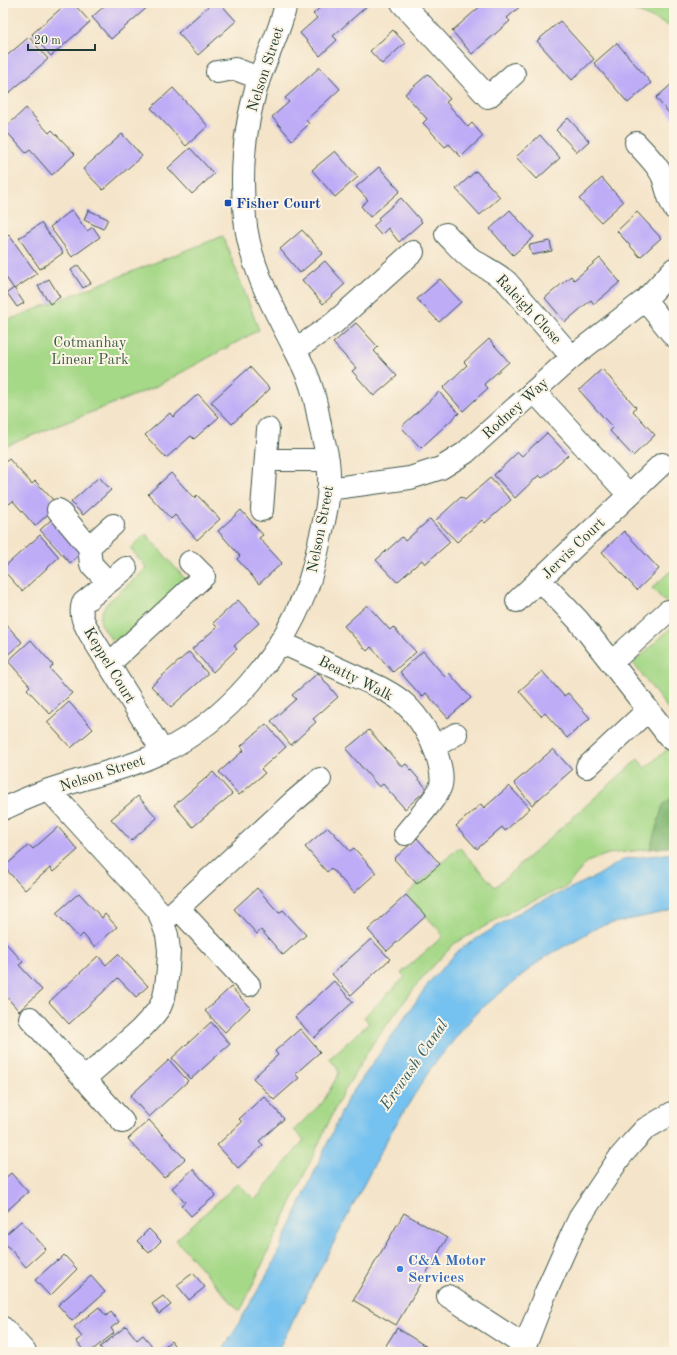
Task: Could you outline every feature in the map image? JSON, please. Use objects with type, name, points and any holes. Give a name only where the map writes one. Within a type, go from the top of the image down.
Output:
[{"type":"street","name":"Nelson Street","points":[[3,809],[64,784],[120,769],[163,752],[187,739],[211,721],[250,682],[265,664],[280,642],[302,600],[311,576],[323,528],[328,489],[328,460],[311,384],[275,311],[252,258],[243,197],[244,154],[251,109],[259,78],[279,28],[286,3]]},
{"type":"street","points":[[402,3],[488,97],[514,74]]},
{"type":"street","points":[[217,72],[235,70],[259,78]]},
{"type":"street","points":[[634,142],[655,164],[662,175],[669,198],[674,208]]},
{"type":"street","name":"Raleigh Close","points":[[446,234],[466,254],[499,274],[572,357]]},
{"type":"street","points":[[295,350],[334,323],[413,252]]},
{"type":"street","name":"Rodney Way","points":[[328,489],[410,478],[440,468],[465,453],[572,357],[645,300],[674,269]]},
{"type":"street","points":[[645,300],[674,336]]},
{"type":"street","points":[[534,392],[628,494]]},
{"type":"street","points":[[262,510],[268,429]]},
{"type":"street","points":[[266,460],[328,460]]},
{"type":"street","name":"Jervis Court","points":[[517,601],[628,494],[662,464]]},
{"type":"street","points":[[58,510],[108,582]]},
{"type":"street","points":[[90,556],[113,525]]},
{"type":"street","points":[[109,664],[204,576],[190,562]]},
{"type":"street","name":"Keppel Court","points":[[126,568],[83,603],[81,610],[82,618],[90,634],[163,752]]},
{"type":"street","points":[[539,579],[578,620],[671,739]]},
{"type":"street","points":[[611,663],[668,612]]},
{"type":"street","name":"Beatty Walk","points":[[280,642],[363,680],[396,698],[412,712],[434,747],[442,776],[441,785],[426,809],[405,834]]},
{"type":"street","points":[[587,767],[648,710]]},
{"type":"street","points":[[434,747],[456,734]]},
{"type":"street","points":[[84,1079],[140,1030],[160,1007],[164,997],[168,969],[167,935],[171,915],[293,802],[320,779]]},
{"type":"street","points":[[49,790],[158,910],[171,915],[249,985]]},
{"type":"street","points":[[30,1018],[123,1122]]},
{"type":"street","points":[[448,1296],[525,1349],[566,1246],[581,1215],[620,1157],[633,1142],[645,1129],[674,1112]]},
{"type":"street","points":[[3,1328],[24,1352]]},
{"type":"green space","points":[[618,3],[674,3],[674,28]]},
{"type":"green space","name":"Cotmanhay Linear Park","points":[[223,236],[259,330],[153,388],[3,447],[3,322]]},
{"type":"green space","points":[[146,534],[187,581],[117,642],[114,639],[112,641],[101,624],[100,618],[106,604],[147,568],[130,548]]},
{"type":"green space","points":[[674,568],[674,611],[652,588]]},
{"type":"green space","points":[[674,625],[674,717],[633,663]]},
{"type":"green space","points":[[674,744],[674,846],[608,854],[587,862],[566,887],[520,906],[454,944],[422,978],[373,1043],[340,1098],[240,1312],[176,1240],[238,1183],[255,1200],[304,1140],[294,1130],[323,1102],[339,1073],[337,1067],[329,1059],[369,1023],[364,1017],[405,977],[401,973],[442,937],[440,931],[406,895],[459,847],[495,887],[638,759],[645,768]]},
{"type":"green space","points":[[674,796],[674,846],[650,849],[663,805]]},
{"type":"water","name":"Erewash Canal","points":[[674,853],[674,910],[600,926],[542,959],[476,1013],[431,1068],[390,1134],[277,1352],[222,1352],[272,1266],[347,1100],[431,980],[460,949],[525,909],[597,876],[624,859]]},
{"type":"building","points":[[67,3],[73,3],[90,22],[51,56],[32,34]]},
{"type":"building","points":[[108,3],[148,3],[150,5],[111,39],[92,17]]},
{"type":"building","points":[[212,3],[220,3],[236,21],[198,55],[178,33]]},
{"type":"building","points":[[325,3],[366,3],[368,5],[333,36],[337,40],[320,56],[300,33],[317,18],[313,14]]},
{"type":"building","points":[[484,3],[524,3],[507,18],[510,21],[472,54],[452,31]]},
{"type":"building","points":[[560,21],[594,59],[572,80],[537,41]]},
{"type":"building","points":[[393,30],[405,43],[382,64],[370,51]]},
{"type":"building","points":[[29,37],[48,59],[9,93],[3,86],[3,59]]},
{"type":"building","points":[[617,43],[651,83],[628,103],[594,63]]},
{"type":"building","points":[[320,67],[340,89],[306,120],[309,124],[292,140],[272,117],[289,102],[285,98]]},
{"type":"building","points":[[428,74],[450,99],[446,102],[468,127],[472,123],[483,136],[461,157],[449,144],[445,147],[423,123],[427,119],[405,94]]},
{"type":"building","points":[[674,82],[674,119],[656,98]]},
{"type":"building","points":[[173,88],[208,126],[186,146],[151,108]]},
{"type":"building","points":[[26,108],[49,133],[52,130],[75,154],[52,175],[30,150],[26,153],[4,129]]},
{"type":"building","points":[[568,118],[589,141],[577,152],[556,130]]},
{"type":"building","points":[[122,134],[142,156],[103,190],[83,169]]},
{"type":"building","points":[[540,135],[560,158],[537,179],[516,157]]},
{"type":"building","points":[[190,148],[214,174],[192,194],[168,168]]},
{"type":"building","points":[[335,151],[358,177],[335,197],[312,170]]},
{"type":"building","points":[[379,167],[400,191],[370,217],[361,206],[368,200],[356,187]]},
{"type":"building","points":[[476,171],[500,197],[480,215],[456,189]]},
{"type":"building","points":[[602,178],[623,202],[601,222],[579,199]]},
{"type":"building","points":[[401,198],[422,222],[399,242],[388,228],[381,235],[373,226],[380,220],[378,218]]},
{"type":"building","points":[[72,210],[87,231],[93,227],[100,237],[72,257],[50,227]]},
{"type":"building","points":[[88,210],[108,219],[103,229],[84,220]]},
{"type":"building","points":[[510,210],[534,237],[513,255],[490,229]]},
{"type":"building","points":[[637,212],[661,238],[640,257],[617,231]]},
{"type":"building","points":[[41,223],[63,253],[40,269],[19,238]]},
{"type":"building","points":[[302,230],[323,253],[300,273],[280,249]]},
{"type":"building","points":[[9,235],[37,274],[14,289],[3,273],[3,239]]},
{"type":"building","points":[[550,241],[552,251],[532,255],[529,245]]},
{"type":"building","points":[[600,258],[620,282],[594,304],[591,300],[565,322],[545,298],[571,276],[574,280]]},
{"type":"building","points":[[325,261],[345,284],[323,304],[302,280]]},
{"type":"building","points":[[78,265],[91,283],[83,288],[71,270]]},
{"type":"building","points":[[49,279],[60,297],[50,304],[38,286]]},
{"type":"building","points":[[440,279],[461,302],[439,322],[417,299]]},
{"type":"building","points":[[14,288],[24,303],[17,307],[7,293]]},
{"type":"building","points":[[356,323],[378,347],[374,351],[397,376],[374,396],[352,371],[356,368],[333,343]]},
{"type":"building","points":[[489,339],[509,362],[484,384],[488,388],[463,411],[443,388],[467,365],[464,362]]},
{"type":"building","points":[[250,367],[270,389],[232,424],[211,402]]},
{"type":"building","points":[[602,369],[636,407],[633,411],[655,435],[633,456],[610,431],[613,428],[579,390]]},
{"type":"building","points":[[439,392],[459,413],[421,448],[401,427]]},
{"type":"building","points":[[198,394],[219,417],[194,439],[191,436],[166,458],[145,435],[170,413],[173,417]]},
{"type":"building","points":[[547,433],[568,455],[542,478],[539,475],[515,498],[494,475],[518,452],[522,456]]},
{"type":"building","points":[[9,459],[32,484],[35,481],[58,505],[35,526],[13,501],[9,504],[3,498],[3,464]]},
{"type":"building","points":[[171,473],[194,498],[197,495],[220,519],[197,540],[175,515],[171,519],[148,494]]},
{"type":"building","points":[[99,477],[111,490],[83,515],[71,502]]},
{"type":"building","points":[[490,478],[511,500],[485,523],[482,520],[457,542],[436,520],[461,497],[465,500]]},
{"type":"building","points":[[241,510],[263,535],[259,538],[282,563],[259,584],[237,559],[240,556],[218,531]]},
{"type":"building","points":[[53,518],[83,551],[70,563],[40,530]]},
{"type":"building","points":[[430,519],[450,542],[425,564],[422,560],[397,582],[376,560],[402,537],[405,541]]},
{"type":"building","points":[[624,531],[659,569],[637,590],[602,552]]},
{"type":"building","points":[[40,535],[59,557],[22,591],[3,570],[3,568]]},
{"type":"building","points":[[238,600],[259,623],[234,646],[237,649],[213,672],[192,649],[217,627],[213,623]]},
{"type":"building","points":[[367,605],[390,630],[393,627],[416,652],[393,672],[371,647],[367,651],[344,626]]},
{"type":"building","points":[[3,621],[22,642],[3,659]]},
{"type":"building","points":[[31,640],[53,665],[50,669],[72,693],[50,714],[27,689],[30,686],[8,661]]},
{"type":"building","points":[[423,651],[445,677],[449,673],[471,698],[448,718],[426,693],[422,697],[400,672]]},
{"type":"building","points":[[189,652],[208,674],[171,707],[151,686]]},
{"type":"building","points":[[542,671],[564,696],[568,693],[590,718],[567,738],[545,713],[541,716],[519,691]]},
{"type":"building","points":[[318,673],[338,697],[313,719],[316,722],[291,745],[271,721],[296,699],[292,695]]},
{"type":"building","points":[[69,702],[93,729],[71,748],[47,722]]},
{"type":"building","points":[[266,724],[286,747],[261,769],[265,773],[239,795],[219,772],[244,750],[241,746]]},
{"type":"building","points":[[369,730],[402,767],[406,764],[427,789],[405,809],[383,784],[379,787],[346,749]]},
{"type":"building","points":[[553,749],[572,770],[532,805],[514,783]]},
{"type":"building","points":[[213,772],[232,794],[193,827],[174,805]]},
{"type":"building","points":[[509,786],[530,808],[505,831],[502,827],[477,849],[456,826],[481,804],[484,808]]},
{"type":"building","points":[[138,796],[157,818],[131,841],[111,819]]},
{"type":"building","points":[[58,827],[78,850],[53,872],[50,868],[25,890],[4,867],[29,845],[33,849]]},
{"type":"building","points":[[328,827],[350,851],[354,848],[376,873],[354,893],[331,868],[327,872],[305,847]]},
{"type":"building","points":[[417,838],[440,864],[417,884],[394,859]]},
{"type":"building","points":[[257,888],[279,913],[283,910],[306,935],[283,955],[261,930],[257,934],[234,909]]},
{"type":"building","points":[[79,893],[102,918],[105,914],[117,927],[94,947],[83,934],[79,938],[56,913]]},
{"type":"building","points":[[406,895],[426,916],[387,951],[368,930]]},
{"type":"building","points":[[371,939],[390,959],[351,995],[332,974]]},
{"type":"building","points":[[3,940],[23,962],[19,965],[42,990],[19,1011],[3,993]]},
{"type":"building","points":[[118,954],[148,986],[136,997],[118,978],[69,1024],[49,1002],[98,956],[106,965]]},
{"type":"building","points":[[334,981],[353,1002],[314,1038],[295,1017]]},
{"type":"building","points":[[231,987],[250,1008],[225,1032],[205,1011]]},
{"type":"building","points":[[211,1022],[230,1044],[191,1079],[172,1058]]},
{"type":"building","points":[[300,1029],[320,1052],[295,1074],[299,1078],[274,1100],[253,1078],[278,1055],[275,1051]]},
{"type":"building","points":[[169,1060],[188,1081],[149,1117],[130,1096]]},
{"type":"building","points":[[264,1096],[284,1119],[259,1141],[263,1145],[238,1168],[217,1145],[242,1122],[239,1119]]},
{"type":"building","points":[[149,1120],[185,1159],[164,1178],[128,1139]]},
{"type":"building","points":[[193,1169],[216,1195],[191,1216],[181,1205],[185,1202],[172,1188]]},
{"type":"building","points":[[11,1173],[28,1192],[3,1214],[3,1180]]},
{"type":"building","name":"C&A Motor Services","points":[[404,1213],[447,1238],[396,1325],[353,1300]]},
{"type":"building","points":[[21,1221],[46,1249],[26,1267],[3,1241],[3,1237]]},
{"type":"building","points":[[149,1229],[161,1241],[149,1253],[137,1241]]},
{"type":"building","points":[[64,1255],[77,1269],[50,1296],[35,1280]]},
{"type":"building","points":[[193,1273],[205,1287],[189,1300],[177,1285]]},
{"type":"building","points":[[91,1276],[105,1292],[72,1321],[58,1305]]},
{"type":"building","points":[[163,1296],[171,1305],[159,1314],[152,1304]]},
{"type":"building","points":[[99,1307],[106,1316],[111,1312],[119,1322],[111,1328],[114,1333],[90,1352],[85,1352],[76,1341],[82,1337],[74,1327]]},
{"type":"building","points":[[126,1326],[137,1340],[143,1335],[153,1347],[146,1352],[104,1352],[100,1347]]},
{"type":"building","points":[[397,1328],[427,1347],[424,1352],[393,1352],[385,1347]]},
{"type":"building","points":[[171,1341],[179,1352],[157,1352]]},
{"type":"place","name":"Fisher Court","points":[[228,203]]},
{"type":"place","name":"C&A Motor Services","points":[[400,1269]]}]
